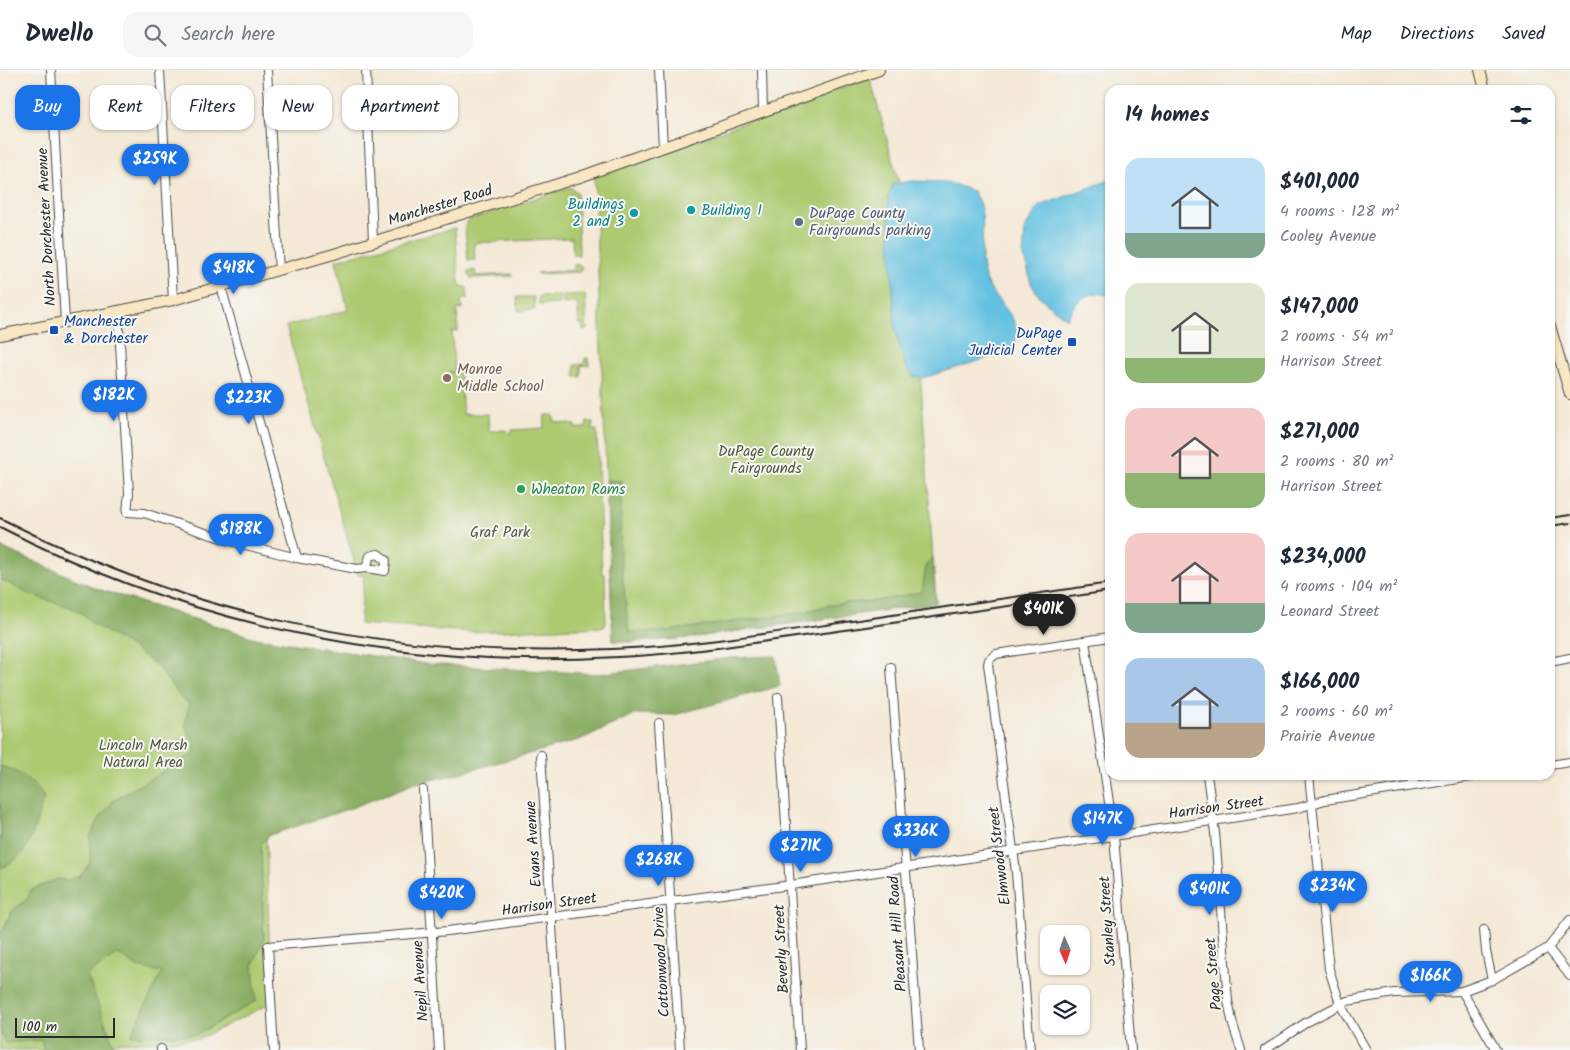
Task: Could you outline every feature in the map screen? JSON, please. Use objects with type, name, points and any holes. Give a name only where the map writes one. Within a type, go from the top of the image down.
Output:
[{"type":"street","name":"North Dorchester Avenue","points":[[51,70],[65,322]]},
{"type":"street","points":[[160,70],[173,300]]},
{"type":"street","points":[[267,70],[278,270]]},
{"type":"street","points":[[366,70],[367,85]]},
{"type":"street","points":[[659,70],[663,147]]},
{"type":"street","points":[[762,70],[763,111]]},
{"type":"street","name":"Manchester Road","points":[[0,335],[173,300],[278,270],[580,177],[866,72],[879,70]]},
{"type":"street","points":[[1480,70],[1484,85]]},
{"type":"street","points":[[369,130],[373,241]]},
{"type":"street","points":[[221,286],[297,558]]},
{"type":"street","points":[[118,311],[129,493],[127,512],[144,513],[222,539],[297,558],[357,569],[366,568]]},
{"type":"street","points":[[1555,343],[1570,394]]},
{"type":"street","points":[[1086,641],[1105,638]]},
{"type":"street","name":"Elmwood Street","points":[[1030,1050],[1014,852],[989,682],[989,660],[1002,653],[1086,641]]},
{"type":"street","name":"Stanley Street","points":[[1086,641],[1105,773]]},
{"type":"street","points":[[1555,661],[1570,658]]},
{"type":"street","name":"Pleasant Hill Road","points":[[891,667],[920,1050]]},
{"type":"street","name":"Beverly Street","points":[[778,697],[800,1050]]},
{"type":"street","name":"Cottonwood Drive","points":[[659,723],[680,1050]]},
{"type":"street","name":"Evans Avenue","points":[[541,755],[560,1050]]},
{"type":"street","points":[[1555,764],[1570,762]]},
{"type":"street","name":"Stanley Street","points":[[1106,780],[1114,836],[1130,1050]]},
{"type":"street","name":"Page Street","points":[[1208,780],[1214,821],[1228,1001],[1241,1050]]},
{"type":"street","points":[[1310,780],[1325,947],[1332,981],[1340,1004],[1366,1050]]},
{"type":"street","points":[[1412,780],[1413,785]]},
{"type":"street","name":"Harrison Street","points":[[274,1050],[268,946],[431,933],[791,886],[1298,808],[1312,803],[1448,780]]},
{"type":"street","name":"Nepil Avenue","points":[[423,790],[439,1050]]},
{"type":"street","points":[[1265,1050],[1307,1022],[1340,1004],[1394,993],[1462,991],[1492,980],[1548,948],[1570,920]]},
{"type":"street","points":[[1484,930],[1492,980]]},
{"type":"street","points":[[1548,948],[1570,976]]},
{"type":"street","points":[[1462,991],[1496,1050]]},
{"type":"green space","name":"DuPage County Fairgrounds","points":[[870,78],[899,183],[920,369],[936,603],[689,638],[630,642],[613,641],[594,176]]},
{"type":"green space","points":[[570,187],[577,192],[579,255],[573,255],[572,238],[474,243],[475,260],[468,260],[465,227],[468,220]]},
{"type":"green space","name":"Graf Park","points":[[455,228],[459,282],[461,286],[467,288],[468,298],[461,300],[462,309],[457,310],[458,331],[452,332],[454,368],[460,372],[449,372],[460,374],[463,414],[488,414],[489,431],[507,430],[512,433],[512,430],[544,428],[545,415],[553,415],[555,422],[575,425],[575,428],[586,428],[587,422],[593,422],[592,430],[597,430],[602,573],[605,574],[606,624],[604,627],[472,632],[360,624],[364,576],[358,575],[286,326],[348,310],[336,260]]},
{"type":"green space","points":[[579,264],[582,267],[581,272],[537,274],[574,270],[574,265]]},
{"type":"green space","points":[[475,270],[476,276],[512,274],[512,276],[471,278],[468,272]]},
{"type":"green space","points":[[584,294],[587,330],[583,330],[582,324],[579,324],[577,303],[563,304],[563,295]]},
{"type":"green space","points":[[559,295],[560,304],[539,305],[539,296]]},
{"type":"green space","points":[[517,297],[534,297],[535,310],[518,311]]},
{"type":"green space","points":[[585,358],[588,358],[589,365],[581,366],[581,377],[575,377],[575,365],[584,364]]},
{"type":"green space","points":[[606,480],[622,481],[620,552],[629,632],[658,632],[806,612],[830,605],[878,600],[922,592],[926,565],[933,557],[936,603],[689,638],[630,642],[613,641]]},
{"type":"green space","name":"Lincoln Marsh Natural Area","points":[[0,547],[98,589],[255,638],[425,664],[266,827],[271,1003],[199,1039],[114,1043],[111,1050],[0,1050]]},
{"type":"green space","name":"Lincoln Marsh Natural Area","points":[[0,547],[98,589],[255,638],[425,664],[598,674],[731,658],[776,656],[780,686],[674,715],[636,714],[579,740],[449,776],[416,783],[351,808],[270,835],[261,843],[264,940],[253,965],[256,1001],[196,1035],[131,1035],[162,972],[137,967],[118,954],[87,975],[113,1043],[111,1050],[43,1050],[42,1040],[5,1043],[0,1030],[0,934],[11,912],[25,900],[31,890],[58,879],[67,880],[80,876],[90,863],[90,837],[100,818],[114,800],[162,772],[170,764],[194,755],[195,744],[186,728],[189,703],[182,699],[157,666],[132,647],[93,624],[83,614],[70,607],[31,595],[0,579]]},
{"type":"green space","points":[[0,766],[13,770],[25,777],[44,797],[31,838],[26,847],[12,862],[1,868]]},
{"type":"water","points":[[913,181],[947,182],[973,191],[982,214],[982,261],[985,278],[996,297],[1014,321],[1016,330],[1016,340],[1011,351],[923,378],[913,376],[906,367],[895,328],[888,197],[893,184]]},
{"type":"water","points":[[1105,182],[1105,295],[1096,294],[1084,297],[1074,306],[1067,319],[1043,300],[1035,290],[1029,278],[1027,264],[1023,258],[1025,228],[1039,206]]},
{"type":"railway","points":[[1555,517],[1570,515]]},
{"type":"railway","points":[[0,518],[73,552],[147,582],[221,606],[297,624],[374,638],[452,647],[531,650],[612,649],[669,645],[783,631],[1105,584]]},
{"type":"railway","points":[[1555,525],[1570,523]]},
{"type":"railway","points":[[0,527],[73,562],[147,591],[223,615],[300,634],[379,648],[458,656],[538,659],[618,657],[675,653],[1105,592]]},
{"type":"place","name":"Building 1","points":[[691,210]]},
{"type":"place","name":"Buildings 2 and 3","points":[[634,213]]},
{"type":"place","name":"DuPage County Fairgrounds parking","points":[[799,222]]},
{"type":"place","name":"Manchester & Dorchester","points":[[54,330]]},
{"type":"place","name":"DuPage Judicial Center","points":[[1072,342]]},
{"type":"place","name":"Monroe Middle School","points":[[447,378]]},
{"type":"place","name":"Wheaton Rams","points":[[521,489]]}]
